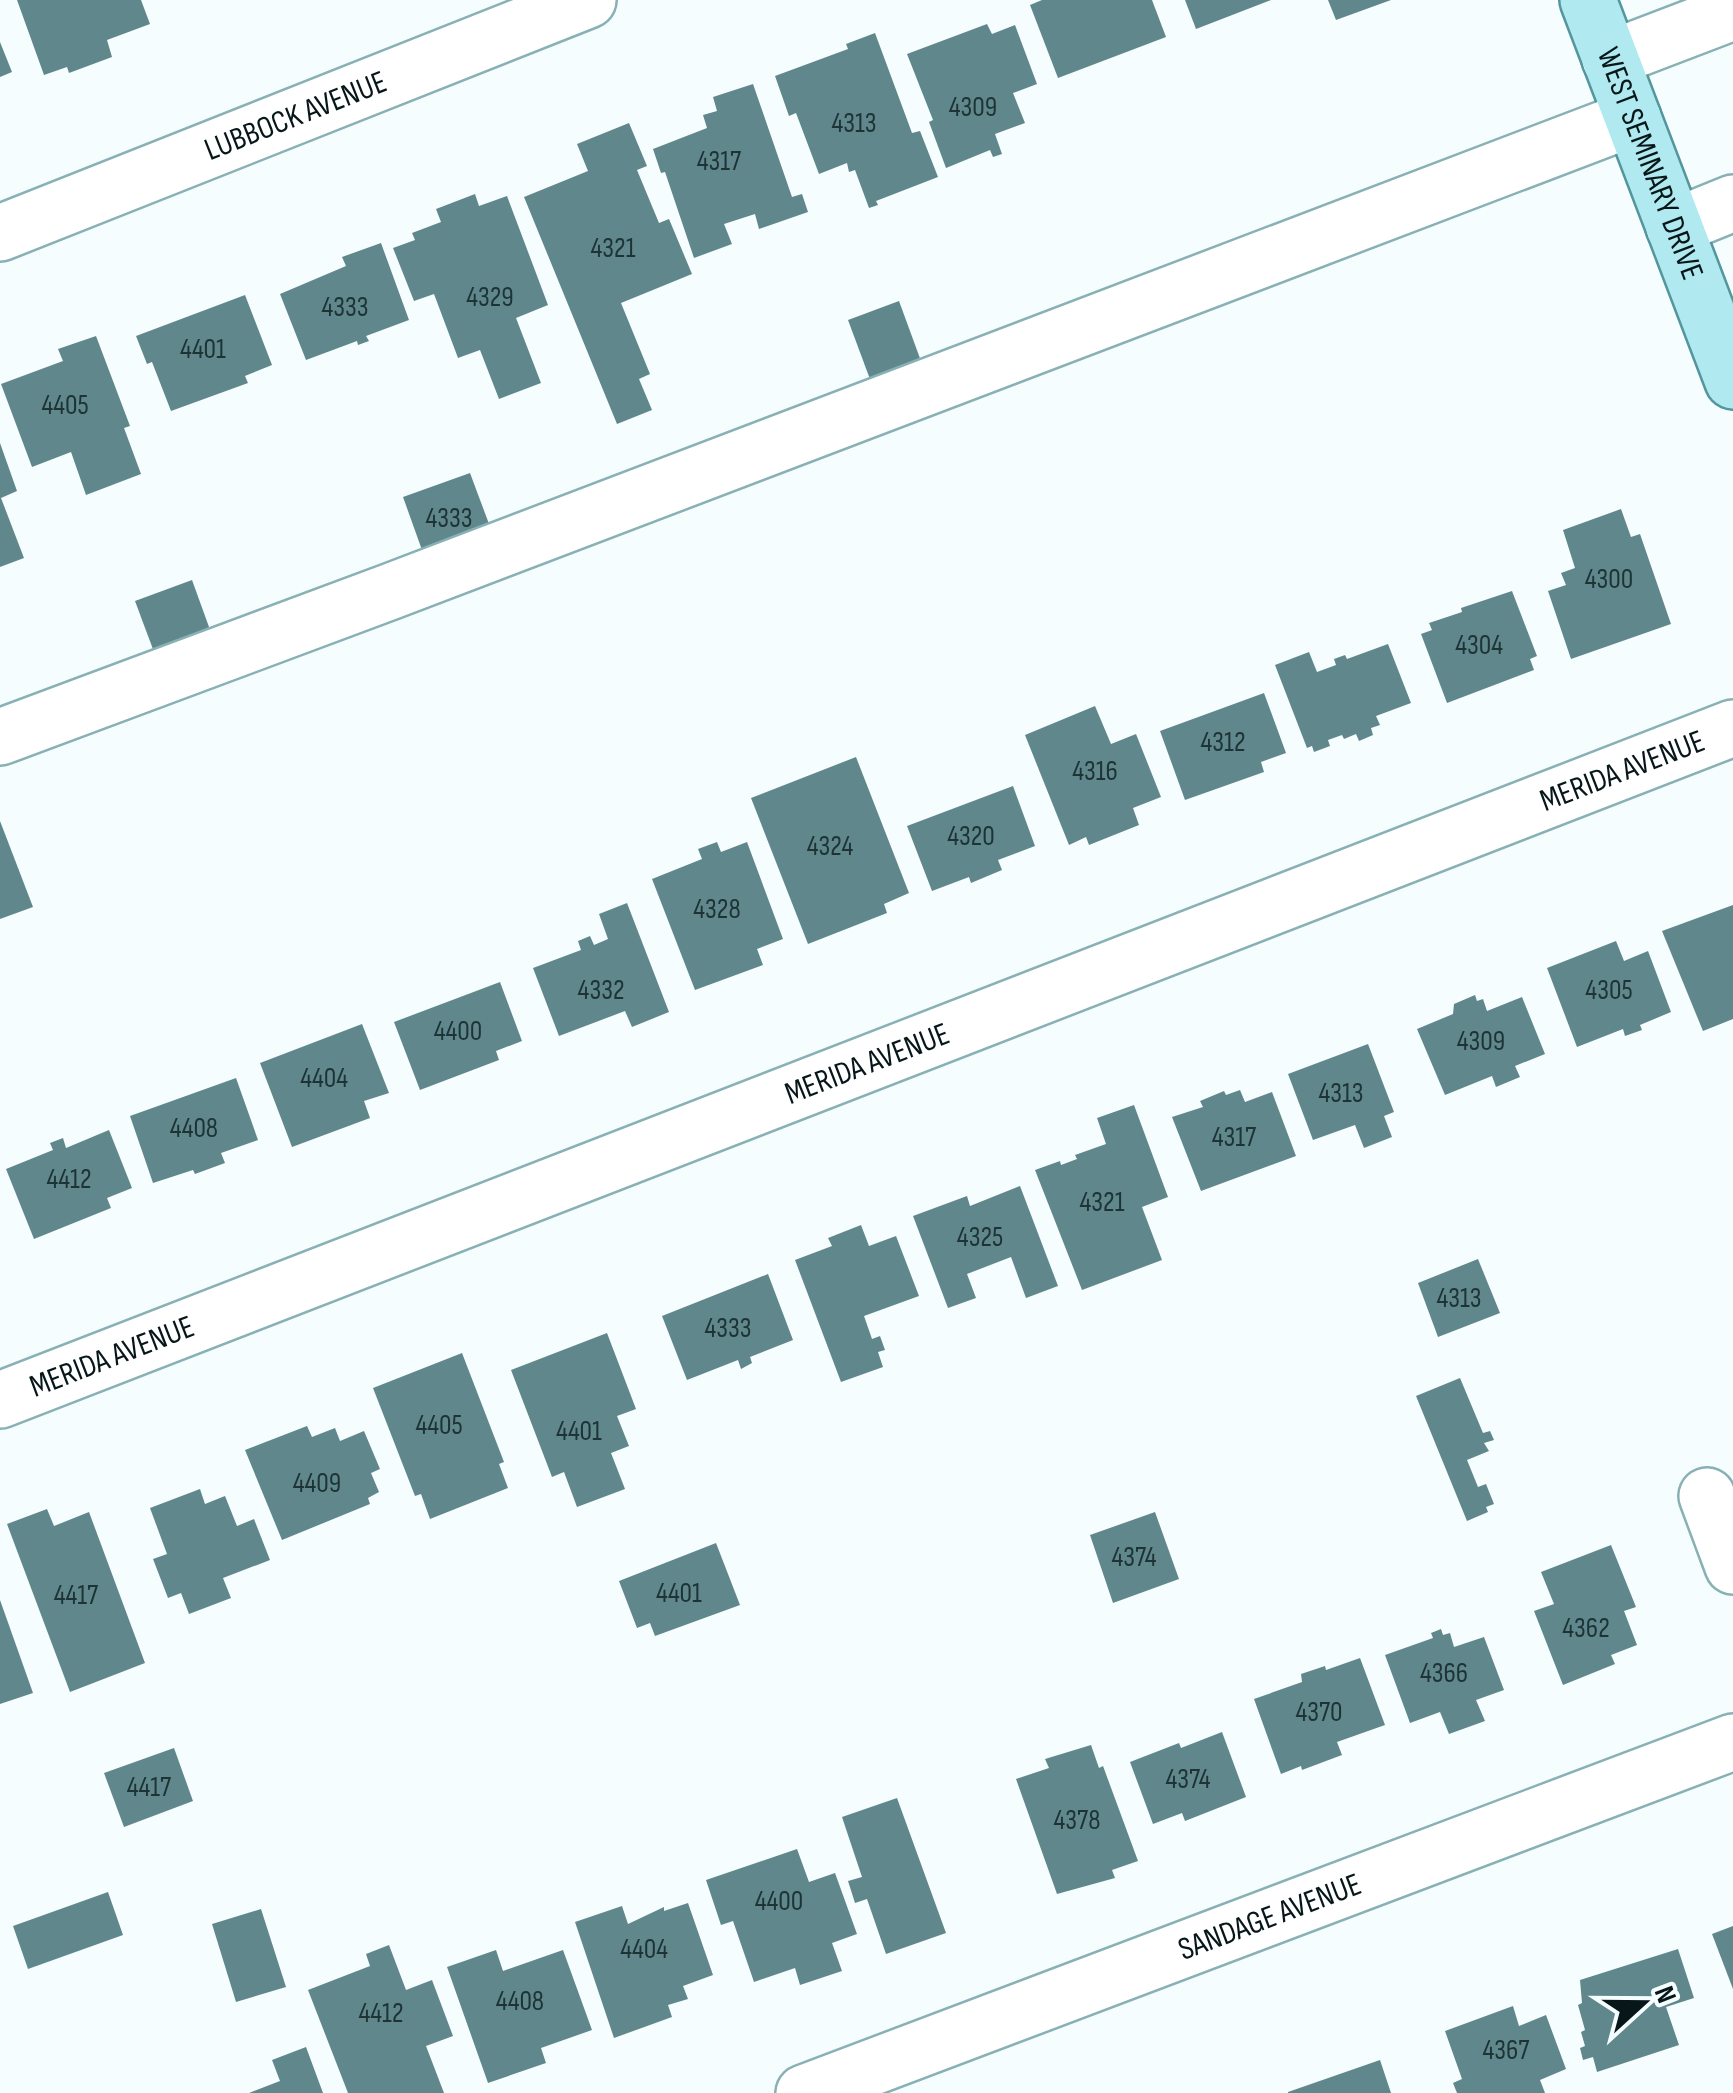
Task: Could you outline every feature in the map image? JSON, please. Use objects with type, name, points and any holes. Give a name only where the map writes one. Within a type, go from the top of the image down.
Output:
[{"type":"main road","name":"WEST SEMINARY DRIVE","points":[[1588,0],[1733,381]]},
{"type":"street","name":"LUBBOCK AVENUE","points":[[0,233],[588,0]]},
{"type":"street","points":[[1610,59],[1733,12]]},
{"type":"street","points":[[0,737],[1633,118]]},
{"type":"street","points":[[1674,227],[1733,204]]},
{"type":"street","name":"MERIDA AVENUE","points":[[0,1400],[1733,728]]},
{"type":"street","points":[[1707,1496],[1733,1566]]},
{"type":"street","name":"SANDAGE AVENUE","points":[[804,2093],[1733,1742]]},
{"type":"building","points":[[17,0],[141,0],[150,24],[107,40],[112,57],[69,73],[67,67],[44,75]]},
{"type":"building","points":[[1042,0],[1152,0],[1166,37],[1058,78],[1030,5]]},
{"type":"building","points":[[1185,0],[1271,0],[1196,29]]},
{"type":"building","points":[[1328,0],[1391,0],[1336,20]]},
{"type":"building","points":[[987,24],[992,34],[1015,25],[1037,84],[1013,93],[1025,123],[995,134],[1002,154],[993,157],[990,150],[946,168],[929,122],[933,120],[907,54]]},
{"type":"building","points":[[875,33],[912,133],[920,131],[938,177],[876,201],[878,205],[869,208],[855,170],[849,172],[847,163],[819,174],[796,113],[789,116],[775,76],[848,49],[846,44]]},
{"type":"building","points":[[0,42],[12,72],[0,77]]},
{"type":"building","points":[[753,84],[792,197],[802,194],[808,212],[759,229],[755,214],[724,224],[732,244],[694,258],[665,172],[661,173],[653,149],[707,128],[703,115],[717,111],[713,97]]},
{"type":"building","points":[[629,123],[647,166],[637,170],[659,223],[669,219],[692,274],[621,303],[650,374],[639,379],[652,410],[617,424],[524,197],[588,171],[577,144]]},
{"type":"building","points":[[475,194],[479,206],[507,196],[548,305],[516,318],[541,383],[499,399],[480,350],[458,358],[434,294],[414,301],[393,248],[415,240],[412,233],[441,222],[436,209]]},
{"type":"building","points":[[381,243],[409,320],[366,336],[369,341],[358,345],[357,341],[306,360],[280,294],[346,266],[342,257]]},
{"type":"building","points":[[245,295],[272,365],[245,376],[248,383],[171,411],[152,362],[147,364],[136,336]]},
{"type":"building","points":[[899,301],[925,372],[874,390],[848,320]]},
{"type":"building","points":[[96,336],[130,426],[124,428],[141,474],[86,495],[71,452],[32,467],[1,384],[63,361],[58,349]]},
{"type":"building","points":[[0,443],[17,491],[1,498],[24,558],[0,567]]},
{"type":"building","points":[[470,473],[495,540],[427,564],[403,497]]},
{"type":"building","points":[[1621,509],[1631,537],[1640,534],[1671,624],[1571,659],[1548,591],[1566,585],[1561,573],[1575,568],[1563,530]]},
{"type":"building","points":[[192,580],[213,638],[157,660],[135,601]]},
{"type":"building","points":[[1512,591],[1537,656],[1530,659],[1534,670],[1447,703],[1421,634],[1432,630],[1429,623]]},
{"type":"building","points":[[1388,644],[1411,703],[1376,716],[1380,725],[1371,728],[1373,735],[1359,741],[1356,734],[1344,739],[1342,735],[1328,740],[1330,746],[1314,752],[1312,746],[1307,748],[1275,665],[1309,652],[1317,672],[1336,665],[1334,659],[1345,655],[1347,659]]},
{"type":"building","points":[[1264,693],[1286,753],[1261,762],[1264,772],[1185,800],[1160,731]]},
{"type":"building","points":[[1095,706],[1111,744],[1136,734],[1161,797],[1133,808],[1139,825],[1089,845],[1086,837],[1069,845],[1025,735]]},
{"type":"building","points":[[856,757],[909,893],[884,904],[887,913],[808,944],[751,798]]},
{"type":"building","points":[[1013,786],[1035,846],[998,860],[1002,870],[971,883],[969,877],[932,891],[907,826]]},
{"type":"building","points":[[0,821],[33,907],[0,919]]},
{"type":"building","points":[[717,842],[721,852],[747,842],[783,939],[757,949],[763,965],[695,990],[652,879],[702,859],[698,849]]},
{"type":"building","points":[[627,903],[669,1012],[632,1027],[625,1011],[559,1036],[533,968],[581,950],[578,941],[590,936],[594,945],[608,939],[599,914]]},
{"type":"building","points":[[1733,905],[1733,1019],[1703,1031],[1662,931]]},
{"type":"building","points":[[1616,941],[1624,961],[1648,951],[1671,1012],[1640,1025],[1642,1030],[1625,1036],[1623,1029],[1577,1047],[1547,968]]},
{"type":"building","points":[[500,982],[522,1041],[496,1051],[499,1060],[420,1090],[394,1022]]},
{"type":"building","points":[[1475,995],[1477,1001],[1483,999],[1487,1011],[1522,997],[1545,1054],[1515,1066],[1520,1077],[1496,1087],[1492,1076],[1445,1095],[1417,1029],[1453,1014],[1454,1004]]},
{"type":"building","points":[[362,1024],[389,1093],[364,1101],[370,1118],[292,1147],[260,1063]]},
{"type":"building","points":[[1368,1044],[1394,1112],[1384,1116],[1392,1137],[1364,1148],[1355,1125],[1313,1140],[1288,1074]]},
{"type":"building","points":[[236,1078],[258,1140],[221,1153],[225,1163],[153,1183],[130,1116]]},
{"type":"building","points":[[1240,1090],[1245,1102],[1272,1092],[1296,1156],[1201,1191],[1172,1117],[1203,1107],[1200,1101],[1224,1091],[1226,1095]]},
{"type":"building","points":[[1134,1105],[1168,1197],[1142,1207],[1162,1260],[1082,1290],[1035,1170],[1060,1161],[1061,1165],[1077,1159],[1075,1155],[1106,1144],[1097,1118]]},
{"type":"building","points":[[109,1130],[132,1188],[107,1198],[111,1208],[34,1239],[6,1169],[53,1150],[50,1143],[63,1138],[66,1148]]},
{"type":"building","points":[[1020,1186],[1058,1286],[1026,1298],[1011,1257],[967,1274],[976,1298],[948,1308],[913,1216],[967,1196],[970,1206]]},
{"type":"building","points":[[861,1225],[869,1246],[896,1236],[919,1296],[864,1316],[872,1339],[880,1336],[885,1350],[878,1352],[883,1367],[841,1382],[795,1260],[832,1246],[828,1238]]},
{"type":"building","points":[[1478,1259],[1500,1313],[1438,1337],[1418,1283]]},
{"type":"building","points":[[768,1274],[793,1340],[750,1357],[752,1363],[741,1369],[738,1360],[687,1380],[662,1316]]},
{"type":"building","points":[[607,1333],[636,1409],[617,1416],[629,1446],[611,1453],[625,1489],[577,1507],[564,1472],[552,1477],[511,1370]]},
{"type":"building","points":[[462,1353],[504,1462],[499,1464],[508,1488],[430,1519],[421,1494],[415,1496],[373,1388]]},
{"type":"building","points":[[1460,1378],[1483,1433],[1490,1431],[1494,1440],[1484,1443],[1489,1451],[1467,1460],[1478,1487],[1486,1484],[1494,1504],[1486,1507],[1488,1512],[1467,1521],[1416,1396]]},
{"type":"building","points":[[307,1426],[312,1437],[335,1428],[340,1441],[364,1431],[380,1469],[371,1473],[379,1492],[368,1498],[370,1504],[282,1540],[245,1450]]},
{"type":"building","points":[[200,1489],[205,1504],[225,1496],[237,1526],[254,1519],[270,1560],[223,1578],[231,1598],[189,1614],[181,1593],[168,1598],[153,1559],[167,1554],[150,1508]]},
{"type":"building","points":[[47,1509],[54,1526],[89,1512],[145,1663],[70,1692],[7,1524]]},
{"type":"building","points":[[1155,1512],[1179,1579],[1113,1603],[1090,1535]]},
{"type":"building","points":[[716,1543],[740,1605],[655,1636],[650,1623],[637,1628],[619,1581]]},
{"type":"building","points":[[1611,1545],[1636,1607],[1624,1611],[1637,1645],[1611,1655],[1615,1664],[1563,1685],[1534,1611],[1554,1604],[1541,1572]]},
{"type":"building","points":[[0,1600],[33,1693],[0,1704]]},
{"type":"building","points":[[1441,1629],[1443,1635],[1450,1633],[1454,1647],[1484,1637],[1504,1690],[1476,1700],[1485,1721],[1449,1734],[1440,1712],[1410,1723],[1385,1655],[1433,1638],[1431,1633]]},
{"type":"building","points":[[1360,1658],[1385,1725],[1337,1742],[1342,1755],[1281,1774],[1254,1699],[1302,1682],[1301,1674]]},
{"type":"building","points":[[1222,1732],[1246,1797],[1185,1821],[1182,1813],[1153,1824],[1130,1762]]},
{"type":"building","points":[[1091,1745],[1099,1768],[1103,1766],[1138,1861],[1112,1870],[1115,1878],[1057,1894],[1016,1779],[1049,1768],[1045,1759]]},
{"type":"building","points":[[174,1748],[193,1801],[124,1827],[104,1773]]},
{"type":"building","points":[[897,1798],[946,1933],[886,1954],[867,1899],[855,1903],[848,1881],[862,1877],[842,1817]]},
{"type":"building","points":[[797,1849],[809,1882],[835,1873],[857,1934],[832,1943],[842,1971],[800,1985],[795,1968],[754,1982],[733,1921],[721,1925],[706,1880]]},
{"type":"building","points":[[108,1892],[123,1935],[28,1969],[13,1926]]},
{"type":"building","points":[[688,1903],[713,1975],[683,1986],[688,1999],[668,2005],[672,2017],[614,2038],[575,1922],[622,1906],[628,1924],[664,1907],[664,1911]]},
{"type":"building","points":[[261,1909],[286,1987],[236,2002],[212,1924]]},
{"type":"building","points":[[1733,1926],[1733,1989],[1712,1934]]},
{"type":"building","points":[[389,1945],[406,1990],[432,1980],[453,2036],[426,2046],[444,2093],[348,2093],[308,1990],[370,1966],[366,1954]]},
{"type":"building","points":[[1678,1949],[1694,1998],[1666,2007],[1679,2045],[1597,2072],[1593,2057],[1583,2060],[1580,2048],[1585,2046],[1581,2032],[1585,2030],[1578,2005],[1582,2003],[1580,1980]]},
{"type":"building","points":[[496,1950],[503,1971],[563,1950],[592,2030],[541,2048],[546,2063],[488,2083],[447,1967]]},
{"type":"building","points":[[1513,2006],[1519,2026],[1546,2015],[1566,2069],[1540,2080],[1545,2093],[1457,2093],[1453,2083],[1462,2079],[1445,2031]]},
{"type":"building","points":[[306,2047],[323,2093],[249,2093],[280,2081],[272,2060]]},
{"type":"building","points":[[1380,2060],[1391,2093],[1288,2093],[1288,2092]]}]
